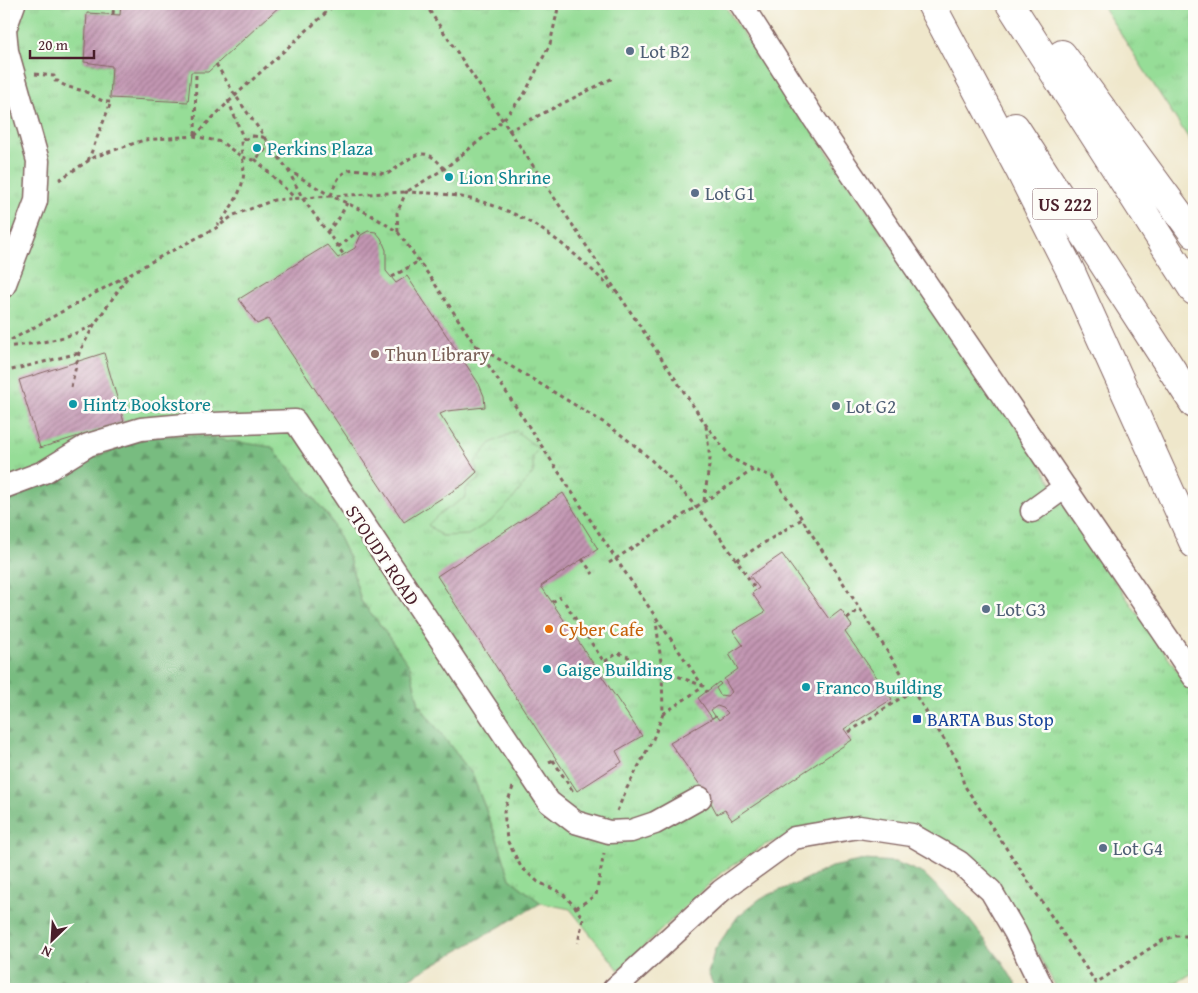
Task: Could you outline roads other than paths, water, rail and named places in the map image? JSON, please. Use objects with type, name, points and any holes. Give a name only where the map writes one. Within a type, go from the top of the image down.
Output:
[{"type":"highway","points":[[931,4],[1020,171],[1071,272],[1194,544]]},
{"type":"highway","name":"US 222","points":[[935,4],[1194,404]]},
{"type":"highway","name":"US 222","points":[[1010,4],[1194,291]]},
{"type":"highway","points":[[1026,4],[1194,234]]},
{"type":"lane","points":[[4,286],[36,201],[38,161],[7,51],[5,29],[14,4]]},
{"type":"lane","points":[[741,4],[812,117],[1194,677]]},
{"type":"lane","name":"STOUDT ROAD","points":[[4,487],[44,472],[88,445],[141,429],[184,425],[294,421],[548,802],[575,822],[609,832],[631,831],[655,823],[700,798]]},
{"type":"lane","points":[[1032,511],[1065,487]]},
{"type":"lane","points":[[614,989],[721,891],[794,838],[859,827],[912,835],[959,862],[991,892],[1015,932],[1042,989]]},
{"type":"place","name":"Lot B2","points":[[630,51]]},
{"type":"place","name":"Perkins Plaza","points":[[257,148]]},
{"type":"place","name":"Lion Shrine","points":[[449,177]]},
{"type":"place","name":"Lot G1","points":[[695,193]]},
{"type":"place","name":"Thun Library","points":[[375,354]]},
{"type":"place","name":"Hintz Bookstore","points":[[73,404]]},
{"type":"place","name":"Lot G2","points":[[836,406]]},
{"type":"place","name":"Lot G3","points":[[986,609]]},
{"type":"place","name":"Cyber Cafe","points":[[549,629]]},
{"type":"place","name":"Gaige Building","points":[[547,669]]},
{"type":"place","name":"Franco Building","points":[[806,687]]},
{"type":"place","name":"BARTA Bus Stop","points":[[917,719]]},
{"type":"place","name":"Lot G4","points":[[1103,848]]}]
